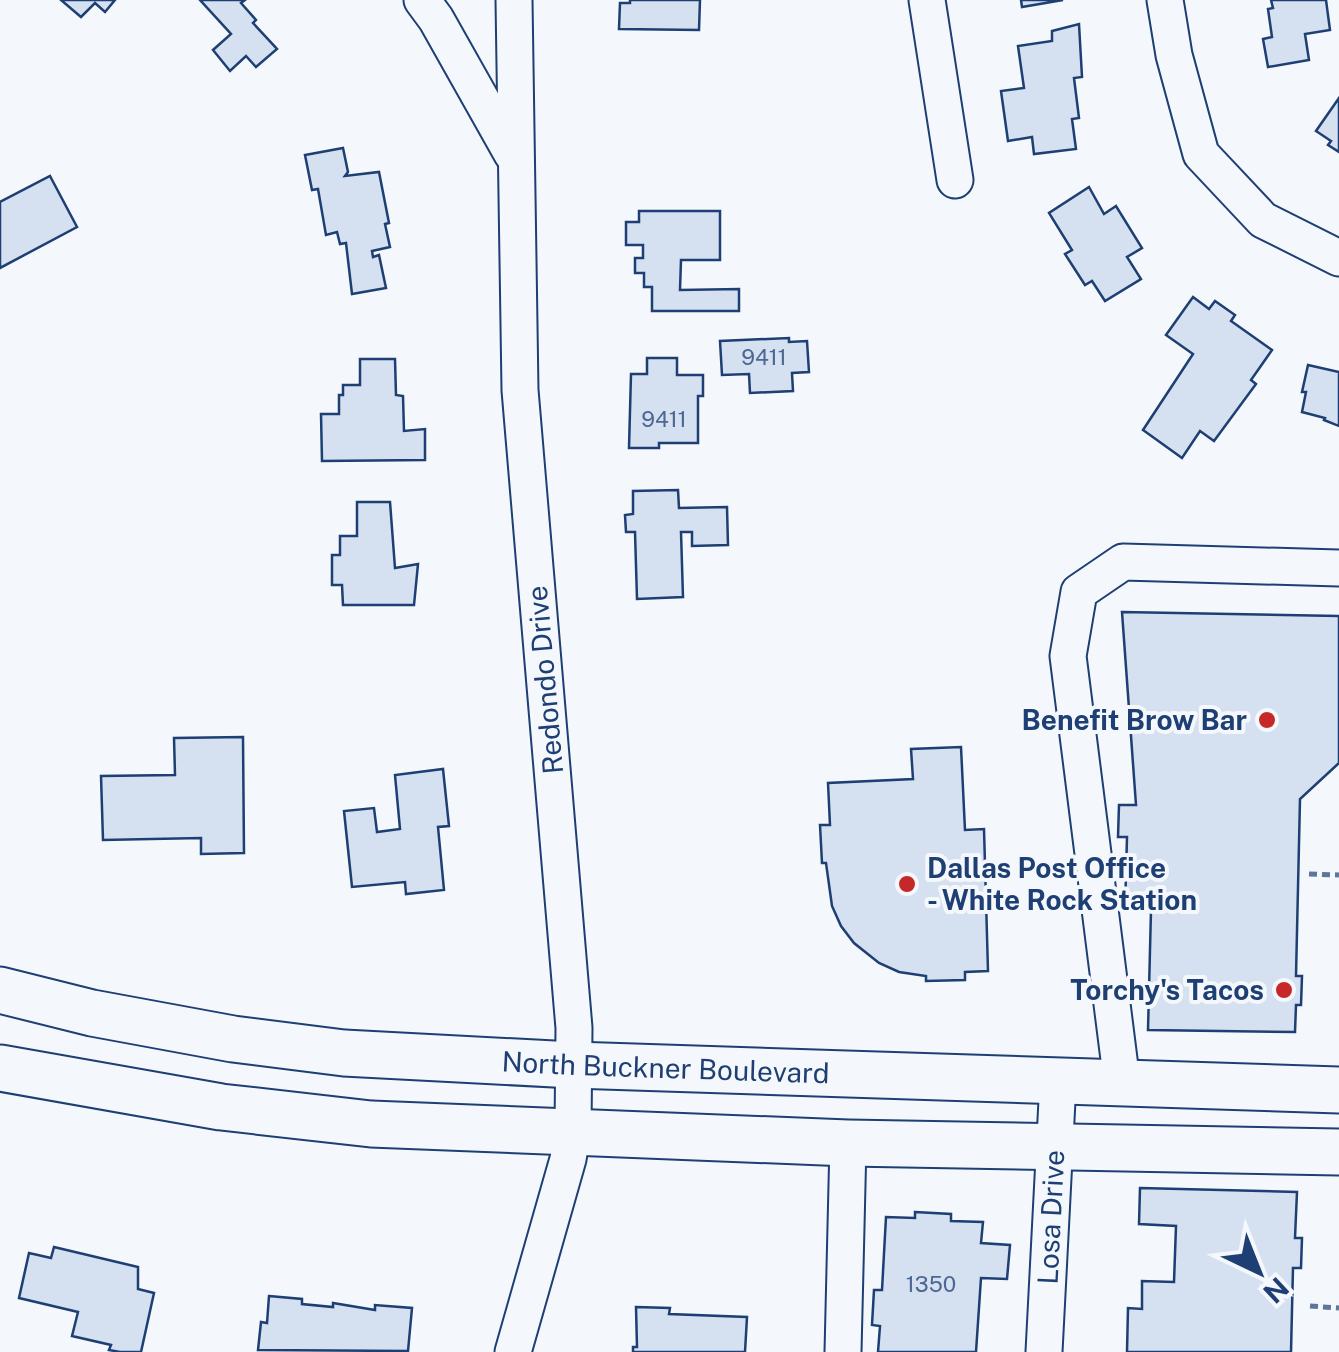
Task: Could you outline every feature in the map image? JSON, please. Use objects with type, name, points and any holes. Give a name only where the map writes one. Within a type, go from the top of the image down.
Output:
[{"type":"main road","name":"North Buckner Boulevard","points":[[0,990],[92,1013],[344,1053],[1339,1090]]},
{"type":"main road","points":[[0,1068],[259,1112],[371,1124],[848,1143],[1339,1152]]},
{"type":"street","points":[[422,0],[516,159]]},
{"type":"street","name":"Redondo Drive","points":[[513,1352],[568,1159],[573,1130],[574,1064],[520,390],[514,0]]},
{"type":"street","points":[[927,0],[956,180]]},
{"type":"street","points":[[1166,0],[1174,54],[1201,154],[1263,220],[1339,258]]},
{"type":"street","points":[[1122,1083],[1068,656],[1079,592],[1122,562],[1339,568]]},
{"type":"street","name":"Losa Drive","points":[[1044,1352],[1058,1080]]},
{"type":"street","points":[[843,1352],[848,1143]]},
{"type":"path","points":[[1309,874],[1339,876]]},
{"type":"path","points":[[1310,1306],[1339,1308]]},
{"type":"building","points":[[61,0],[115,0],[105,12],[95,3],[81,17]]},
{"type":"building","points":[[200,0],[245,0],[241,3],[256,20],[253,23],[277,49],[256,67],[246,56],[230,71],[213,50],[231,34]]},
{"type":"building","points":[[700,0],[699,30],[619,29],[620,3]]},
{"type":"building","points":[[1021,0],[1063,0],[1022,7]]},
{"type":"building","points":[[1271,0],[1326,0],[1330,30],[1305,34],[1309,60],[1268,67],[1263,39],[1272,37],[1268,9],[1273,8]]},
{"type":"building","points":[[1079,24],[1082,77],[1074,78],[1079,118],[1072,119],[1076,149],[1034,154],[1032,137],[1008,141],[1001,91],[1024,88],[1018,46],[1052,41],[1052,31]]},
{"type":"building","points":[[1339,98],[1339,152],[1316,131]]},
{"type":"building","points":[[343,148],[348,172],[345,176],[379,172],[390,247],[372,251],[373,257],[379,255],[386,288],[352,294],[346,243],[340,244],[337,232],[326,235],[318,189],[312,190],[305,155]]},
{"type":"building","points":[[50,176],[77,227],[0,268],[0,202]]},
{"type":"building","points":[[1089,187],[1104,214],[1116,206],[1142,248],[1127,257],[1141,279],[1105,301],[1092,281],[1085,285],[1065,254],[1072,250],[1049,213]]},
{"type":"building","points":[[639,211],[720,211],[720,260],[681,260],[680,290],[739,289],[739,311],[652,311],[652,287],[644,287],[644,273],[635,273],[635,258],[643,258],[643,245],[626,245],[626,222],[639,222]]},
{"type":"building","points":[[1193,297],[1209,309],[1215,301],[1235,315],[1231,321],[1272,350],[1251,380],[1256,384],[1214,441],[1200,431],[1182,458],[1143,430],[1193,354],[1166,335]]},
{"type":"building","points":[[789,338],[789,342],[807,341],[809,372],[792,373],[793,391],[750,393],[749,374],[722,375],[720,341]]},
{"type":"building","points":[[647,358],[677,358],[677,375],[703,375],[703,396],[698,396],[698,443],[629,448],[631,374],[647,374]]},
{"type":"building","points":[[360,359],[395,359],[396,395],[403,396],[404,431],[425,429],[425,460],[322,461],[321,414],[339,414],[343,385],[360,385]]},
{"type":"building","points":[[1308,365],[1339,372],[1339,426],[1302,412]]},
{"type":"building","points":[[678,490],[679,508],[727,507],[728,545],[692,546],[692,532],[681,532],[683,597],[637,599],[635,532],[626,532],[625,515],[633,514],[633,491]]},
{"type":"building","points":[[357,502],[390,502],[395,568],[418,564],[414,605],[343,605],[342,585],[332,585],[332,555],[340,555],[340,536],[357,536]]},
{"type":"building","points":[[1122,612],[1339,616],[1339,763],[1300,799],[1296,976],[1302,976],[1295,1032],[1148,1030],[1151,910],[1125,910],[1127,837],[1118,837],[1119,805],[1136,805]]},
{"type":"building","points":[[243,737],[244,853],[201,854],[201,838],[103,840],[101,776],[175,775],[174,738]]},
{"type":"building","name":"Dallas Post Office - White Rock Station","points":[[961,747],[965,830],[984,829],[988,971],[965,972],[965,980],[926,981],[926,976],[899,972],[879,963],[854,943],[841,926],[832,906],[826,863],[822,863],[820,825],[830,825],[828,783],[913,779],[911,749]]},
{"type":"building","points":[[443,769],[449,826],[438,827],[444,890],[406,894],[405,882],[352,887],[344,811],[374,808],[377,832],[400,829],[395,775]]},
{"type":"building","points":[[1140,1188],[1297,1192],[1295,1238],[1302,1238],[1301,1268],[1293,1268],[1291,1352],[1127,1352],[1128,1308],[1142,1309],[1142,1281],[1174,1282],[1176,1226],[1139,1224]]},
{"type":"building","points":[[915,1212],[951,1214],[951,1221],[983,1222],[981,1243],[1010,1245],[1007,1279],[981,1278],[976,1352],[878,1352],[880,1326],[872,1325],[874,1290],[882,1290],[886,1217],[915,1218]]},
{"type":"building","points":[[54,1247],[138,1267],[138,1289],[154,1293],[141,1352],[109,1350],[111,1345],[72,1336],[78,1312],[19,1298],[29,1253],[51,1258]]},
{"type":"building","points":[[269,1296],[333,1307],[333,1303],[375,1310],[375,1305],[412,1308],[408,1351],[258,1350],[261,1322],[267,1323]]},
{"type":"building","points":[[636,1307],[670,1308],[669,1314],[747,1317],[745,1352],[633,1352],[633,1347],[637,1347]]},
{"type":"place","name":"Benefit Brow Bar","points":[[1267,720]]},
{"type":"place","name":"Dallas Post Office - White Rock Station","points":[[907,884]]},
{"type":"place","name":"Torchy's Tacos","points":[[1284,990]]}]
